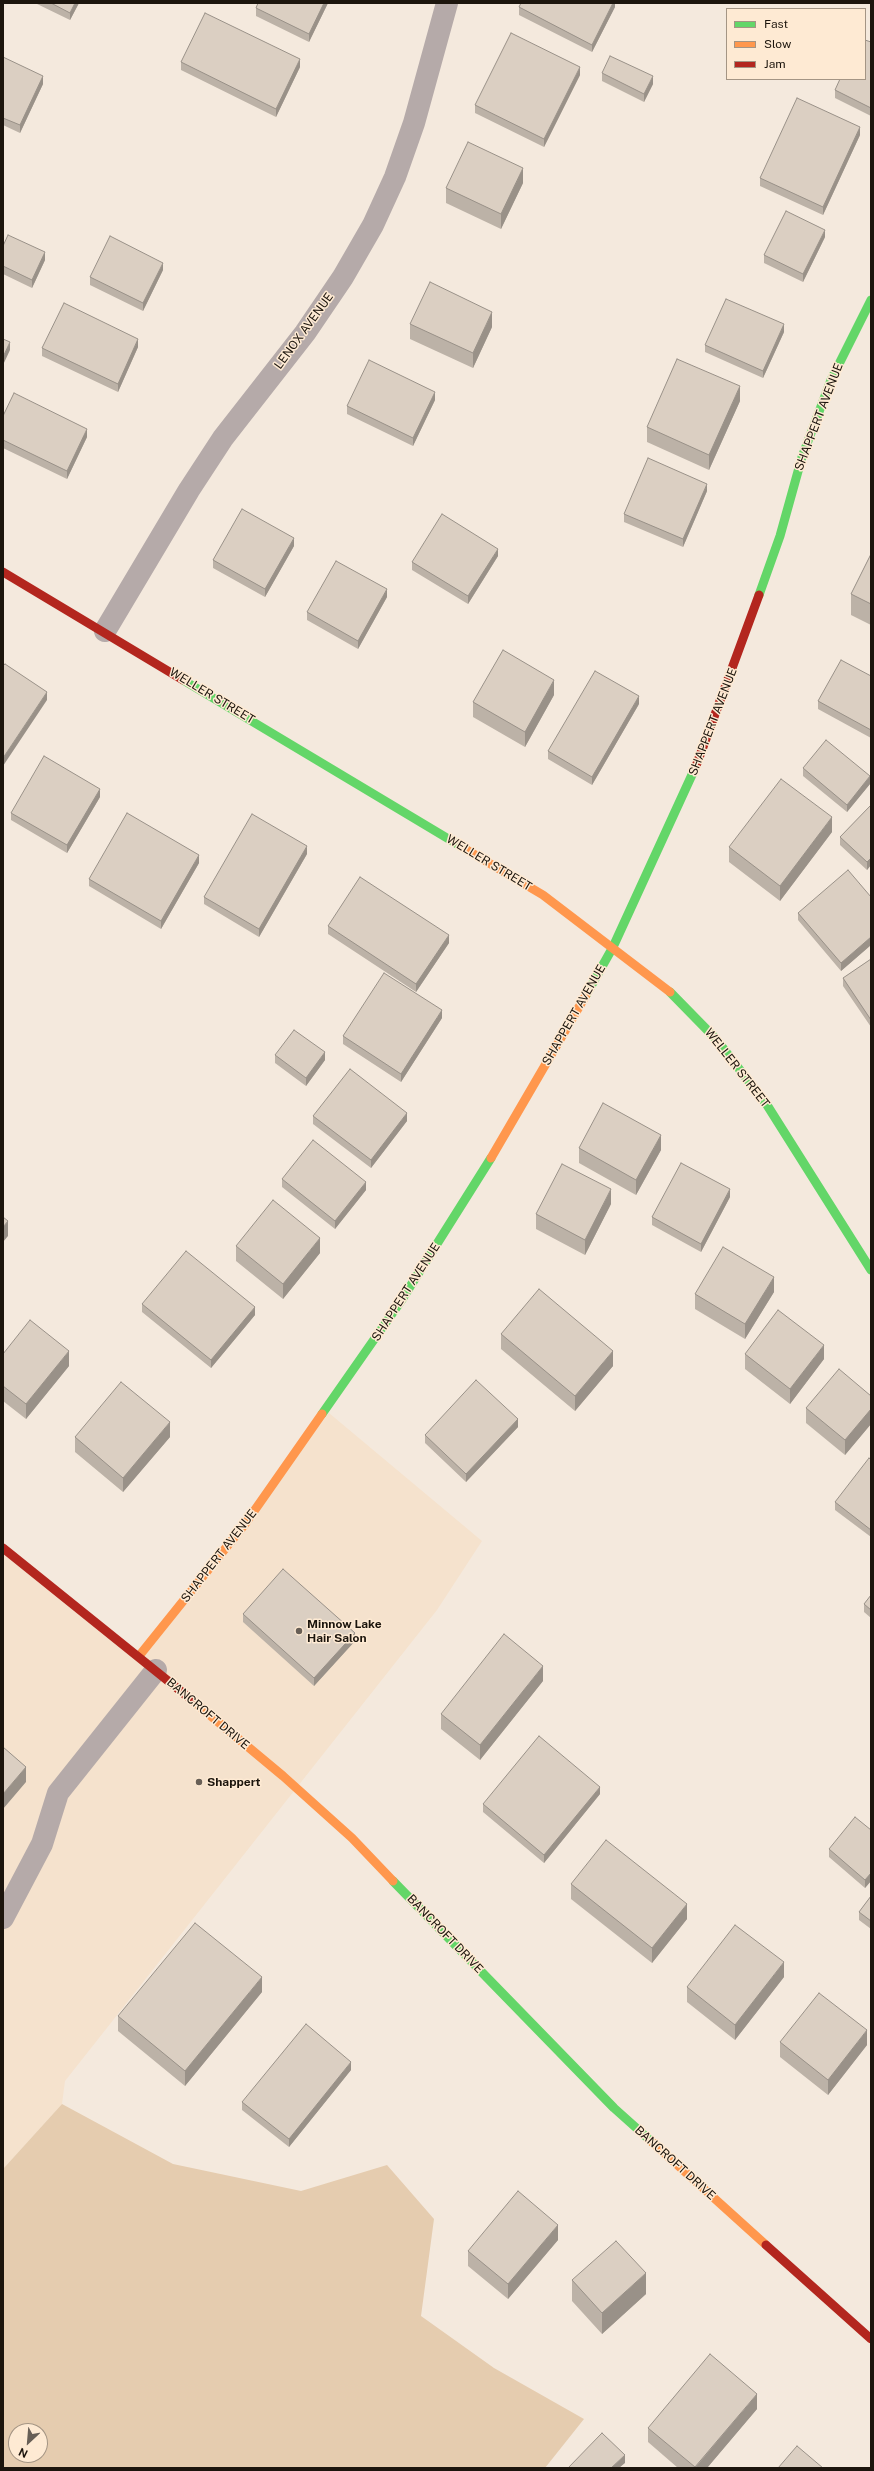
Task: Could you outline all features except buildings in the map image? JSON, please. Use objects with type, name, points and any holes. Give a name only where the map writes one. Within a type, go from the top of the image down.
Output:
[{"type":"street","name":"LENOX AVENUE","points":[[106,631],[189,490],[218,444],[309,327],[343,278],[373,225],[395,177],[411,129],[447,3]]},
{"type":"street","name":"SHAPPERT AVENUE","points":[[139,1656],[244,1524],[401,1301],[508,1131],[613,948],[704,750],[780,536],[802,458],[831,380],[871,300]]},
{"type":"street","name":"WELLER STREET","points":[[3,572],[106,631],[543,895],[677,998],[716,1039],[767,1105],[820,1186],[871,1270]]},
{"type":"street","name":"BANCROFT DRIVE","points":[[3,1548],[156,1670],[283,1776],[352,1838],[614,2108],[871,2338]]},
{"type":"street","points":[[3,1918],[42,1844],[58,1793],[156,1670]]},
{"type":"shaded area","points":[[329,1413],[482,1541],[437,1610],[65,2081],[62,2104],[3,2169],[3,1552],[139,1660]]},
{"type":"shaded area","points":[[62,2104],[173,2164],[301,2191],[387,2165],[434,2219],[421,2316],[494,2368],[584,2419],[545,2468],[3,2468],[3,2169]]},
{"type":"traffic: fast","points":[[759,595],[780,536],[802,457],[831,380],[871,300]]},
{"type":"traffic: fast","points":[[183,680],[467,850]]},
{"type":"traffic: fast","points":[[586,995],[613,947],[696,766]]},
{"type":"traffic: fast","points":[[670,992],[716,1039],[767,1105],[871,1270]]},
{"type":"traffic: fast","points":[[322,1414],[401,1301],[491,1158]]},
{"type":"traffic: fast","points":[[393,1881],[614,2108],[652,2142]]},
{"type":"traffic: slow","points":[[467,850],[543,895],[670,992]]},
{"type":"traffic: slow","points":[[491,1158],[586,995]]},
{"type":"traffic: slow","points":[[139,1656],[245,1524],[322,1414]]},
{"type":"traffic: slow","points":[[193,1701],[283,1776],[352,1838],[393,1881]]},
{"type":"traffic: slow","points":[[652,2142],[766,2245]]},
{"type":"traffic: jam","points":[[3,572],[183,680]]},
{"type":"traffic: jam","points":[[696,766],[759,595]]},
{"type":"traffic: jam","points":[[3,1548],[193,1701]]},
{"type":"traffic: jam","points":[[766,2245],[871,2339]]},
{"type":"place","name":"Minnow Lake Hair Salon","points":[[299,1631]]},
{"type":"place","name":"Shappert","points":[[199,1782]]}]
